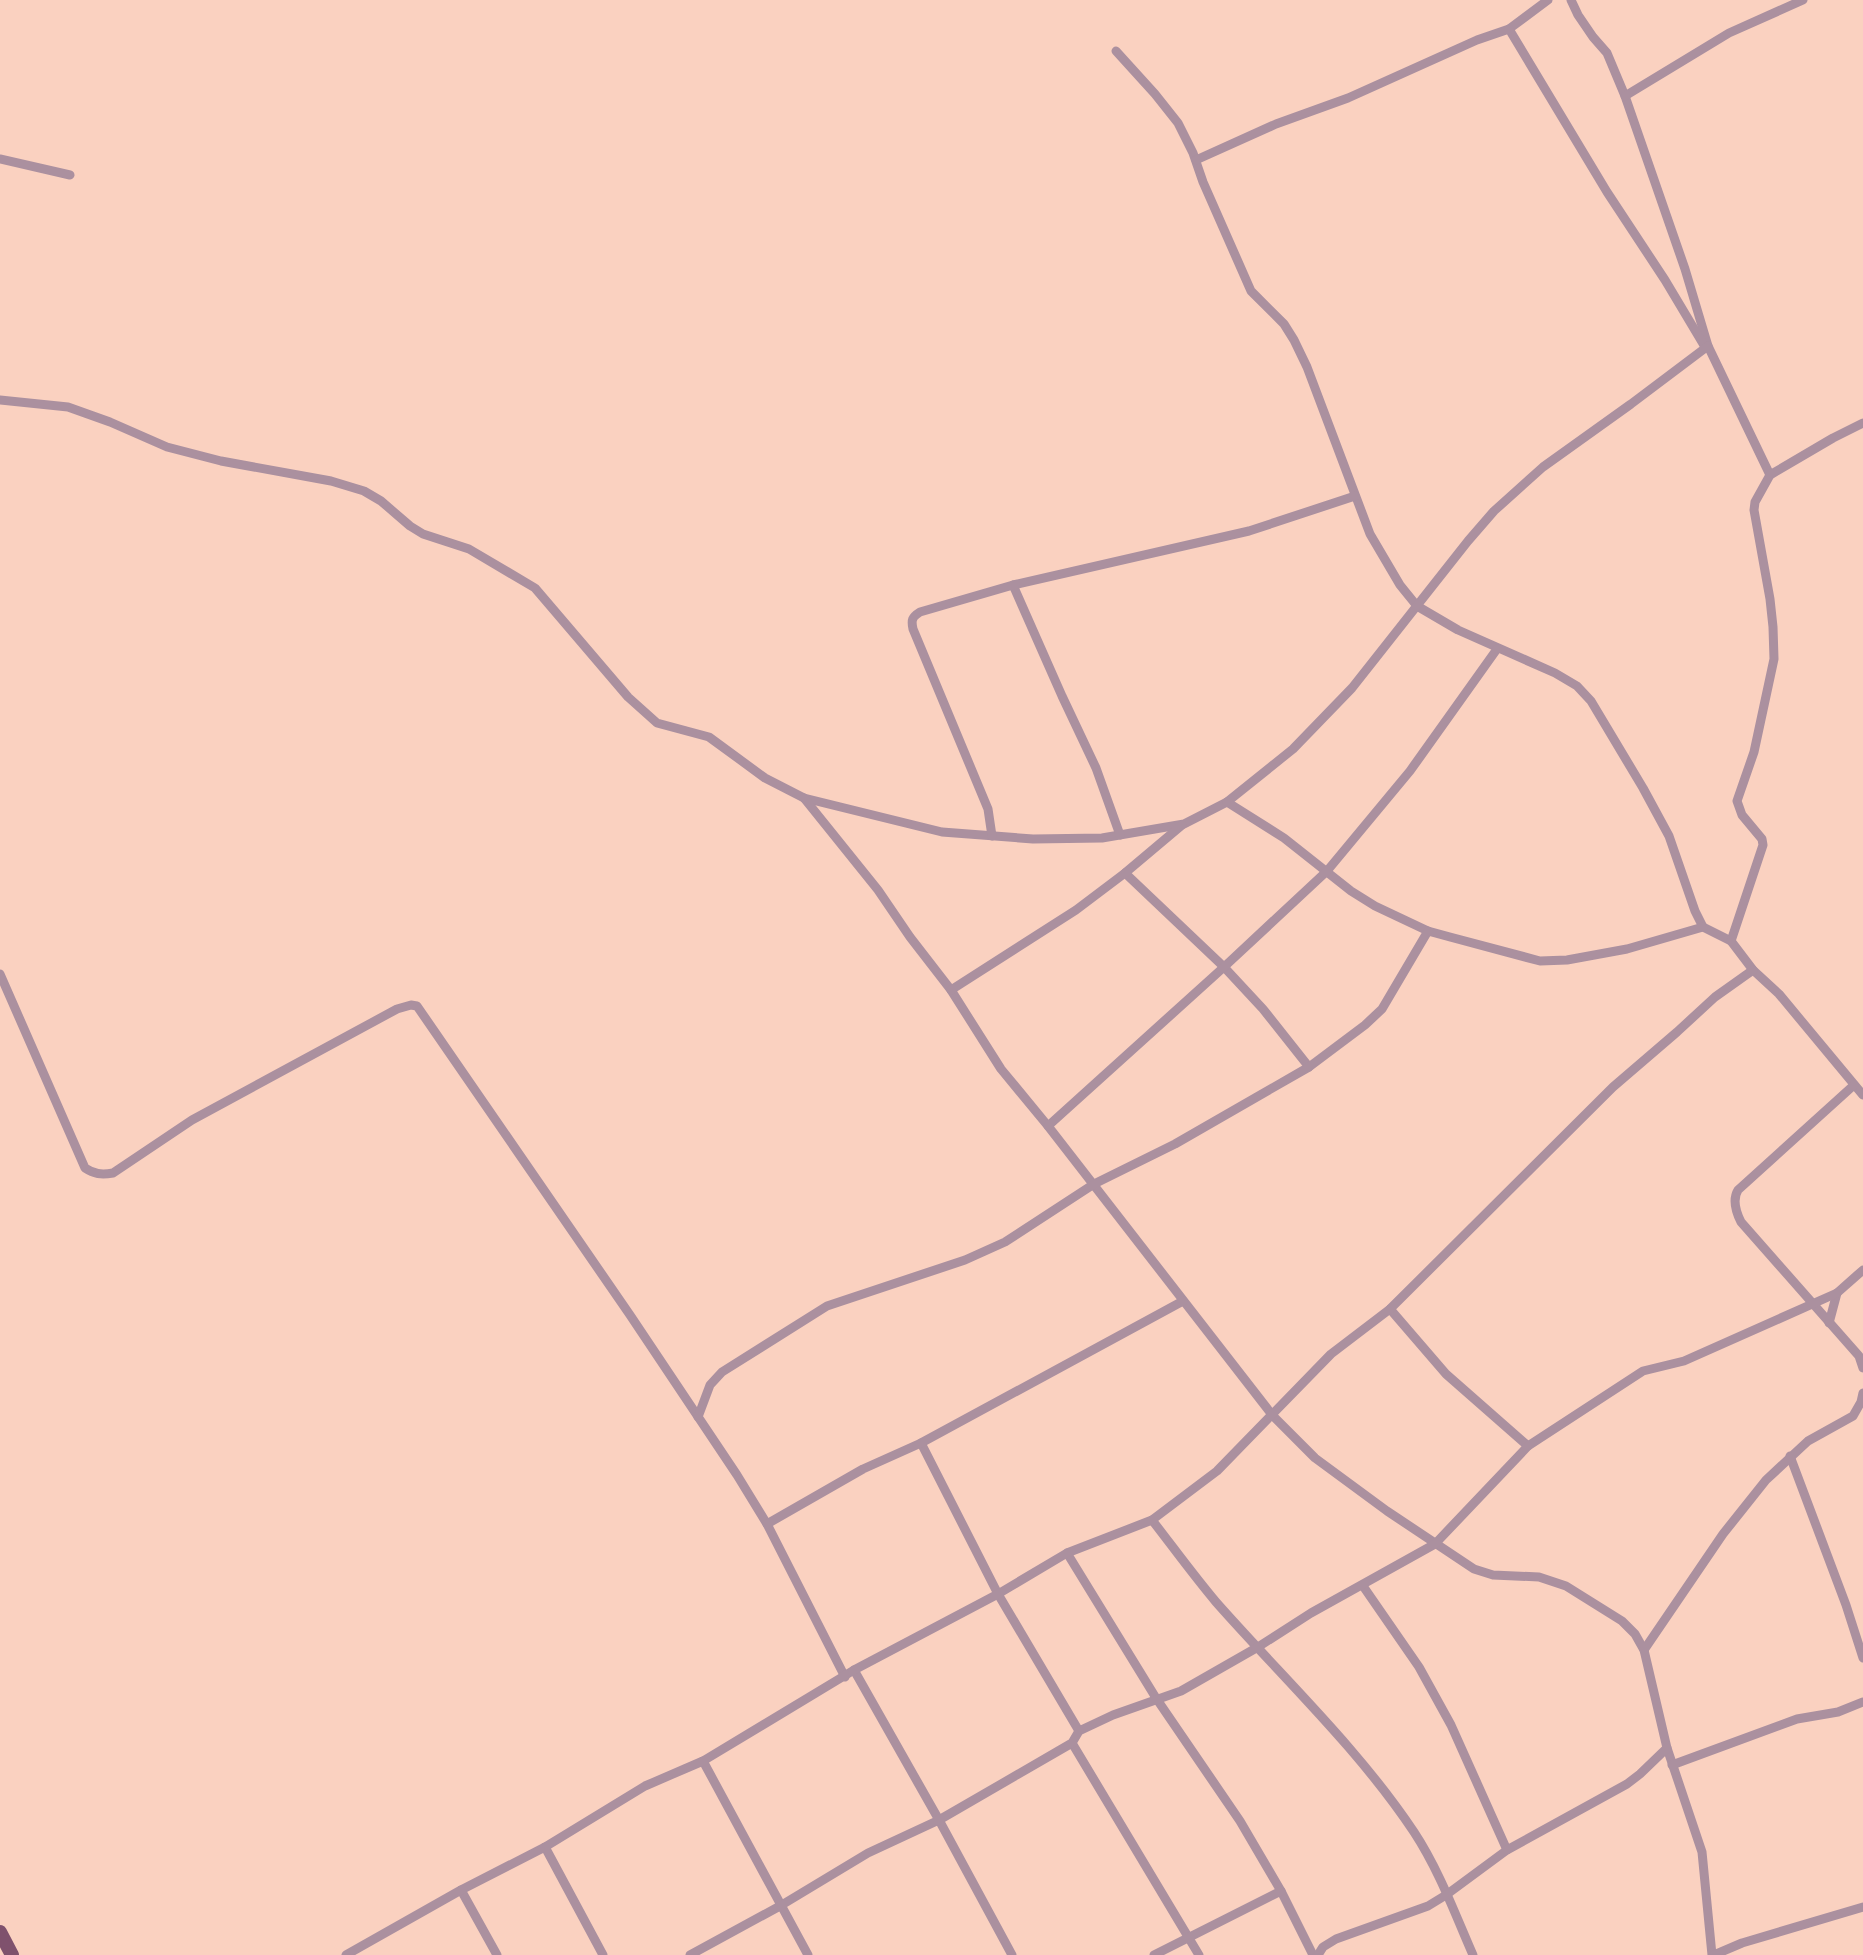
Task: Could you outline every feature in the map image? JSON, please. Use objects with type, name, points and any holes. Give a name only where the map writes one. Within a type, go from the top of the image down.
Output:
[{"type":"main road","points":[[0,1932],[12,1955]]},
{"type":"street","points":[[1196,160],[1276,124],[1348,98],[1477,40],[1509,29],[1548,0]]},
{"type":"street","points":[[1571,0],[1582,21],[1607,53],[1625,96],[1685,270],[1706,346]]},
{"type":"street","points":[[1625,96],[1729,33],[1803,0]]},
{"type":"street","points":[[1509,29],[1607,192],[1706,346],[1770,475]]},
{"type":"street","points":[[1116,51],[1178,123],[1251,291],[1284,324],[1307,367],[1370,534],[1380,554],[1417,606],[1458,630],[1555,674],[1576,686],[1591,701],[1644,788],[1670,836],[1695,911],[1703,927],[1731,941],[1753,970],[1779,994],[1863,1095]]},
{"type":"street","points":[[0,159],[70,175]]},
{"type":"street","points":[[951,990],[1076,910],[1184,824],[1227,802],[1293,749],[1352,688],[1494,511],[1543,467],[1631,404],[1706,346]]},
{"type":"street","points":[[0,400],[68,407],[110,422],[167,447],[221,461],[331,481],[363,491],[381,501],[423,534],[469,549],[535,588],[628,696],[657,723],[709,737],[765,778],[804,798],[942,832],[1033,839],[1102,838],[1184,824]]},
{"type":"street","points":[[1731,941],[1763,845],[1762,839],[1742,815],[1737,801],[1754,752],[1774,659],[1770,599],[1754,510],[1755,502],[1770,475],[1863,423]]},
{"type":"street","points":[[992,836],[988,809],[911,621],[914,616],[920,612],[1013,585],[1249,531],[1355,496]]},
{"type":"street","points":[[1013,585],[1096,768],[1120,835]]},
{"type":"street","points":[[1048,1126],[1327,871],[1410,771],[1497,649]]},
{"type":"street","points":[[804,798],[878,890],[910,937],[951,990],[1001,1069],[1094,1184],[1273,1416],[1315,1458],[1435,1544],[1474,1569],[1493,1575],[1539,1577],[1566,1586],[1622,1621],[1635,1634],[1644,1650],[1667,1748],[1702,1852],[1713,1955],[1742,1943],[1863,1907]]},
{"type":"street","points":[[1227,802],[1284,838],[1351,891],[1375,906],[1428,931],[1540,961],[1567,960],[1627,949],[1703,927]]},
{"type":"street","points":[[1125,873],[1224,967],[1263,1009],[1309,1068]]},
{"type":"street","points":[[698,1416],[711,1385],[722,1372],[827,1306],[965,1260],[1005,1242],[1094,1184],[1175,1143],[1309,1068],[1365,1026],[1382,1009],[1428,931]]},
{"type":"street","points":[[346,1955],[461,1890],[545,1847],[645,1786],[703,1761],[854,1671],[998,1594],[1067,1552],[1152,1520],[1217,1471],[1331,1354],[1390,1309],[1613,1087],[1714,997],[1753,970]]},
{"type":"street","points":[[0,974],[85,1168],[102,1175],[113,1173],[192,1120],[398,1009],[411,1005],[417,1006],[698,1416],[766,1524],[845,1677]]},
{"type":"street","points":[[1854,1085],[1735,1194],[1736,1213],[1741,1222],[1858,1356],[1863,1368]]},
{"type":"street","points":[[690,1955],[707,1951],[868,1853],[939,1820],[1072,1743],[1079,1731],[1156,1698],[1181,1691],[1258,1647],[1311,1613],[1435,1544],[1528,1446],[1643,1371],[1684,1361],[1837,1293],[1863,1270]]},
{"type":"street","points":[[1829,1323],[1837,1293]]},
{"type":"street","points":[[766,1524],[863,1469],[921,1443],[1183,1301]]},
{"type":"street","points":[[1390,1309],[1446,1374],[1528,1446]]},
{"type":"street","points":[[1644,1650],[1723,1534],[1766,1480],[1808,1441],[1853,1416],[1859,1415],[1863,1393]]},
{"type":"street","points":[[921,1443],[998,1594],[1079,1731]]},
{"type":"street","points":[[1790,1456],[1846,1605],[1863,1658]]},
{"type":"street","points":[[1152,1520],[1216,1601],[1323,1718],[1379,1785],[1431,1861],[1473,1955]]},
{"type":"street","points":[[1067,1552],[1156,1698],[1240,1821],[1281,1891],[1312,1955]]},
{"type":"street","points":[[1363,1586],[1419,1667],[1451,1725],[1507,1850]]},
{"type":"street","points":[[854,1671],[939,1820],[1011,1955]]},
{"type":"street","points":[[1672,1765],[1797,1719],[1838,1712],[1863,1702]]},
{"type":"street","points":[[1072,1743],[1199,1955]]},
{"type":"street","points":[[1318,1955],[1323,1947],[1336,1939],[1428,1906],[1507,1850],[1627,1784],[1667,1748]]},
{"type":"street","points":[[703,1761],[808,1955]]},
{"type":"street","points":[[545,1847],[603,1955]]},
{"type":"street","points":[[461,1890],[497,1955]]},
{"type":"street","points":[[1154,1955],[1281,1891]]}]
